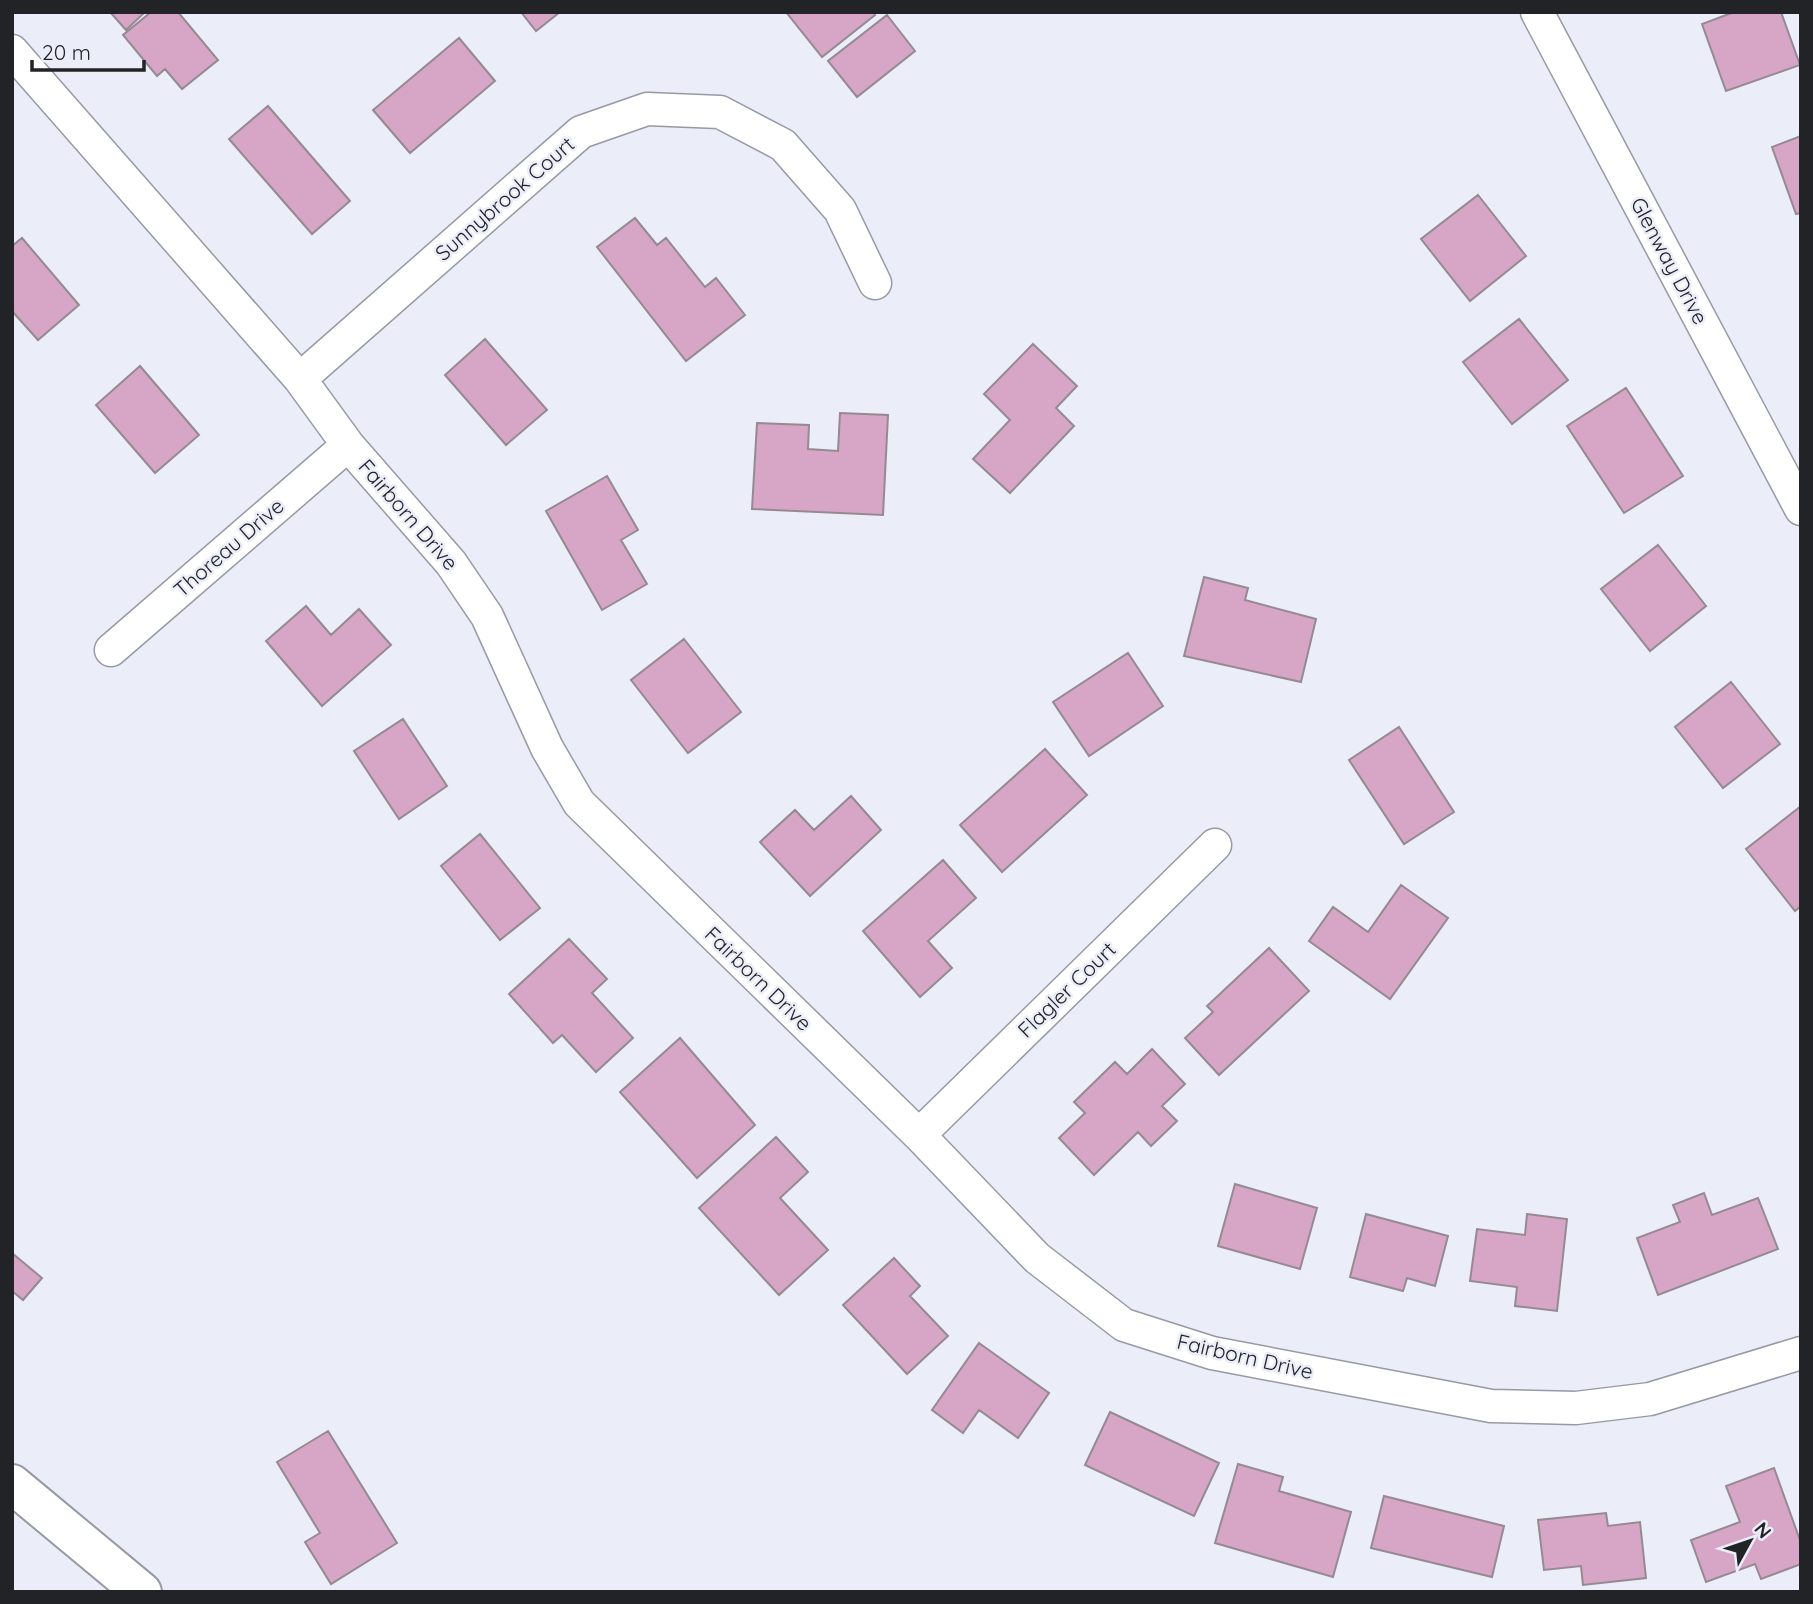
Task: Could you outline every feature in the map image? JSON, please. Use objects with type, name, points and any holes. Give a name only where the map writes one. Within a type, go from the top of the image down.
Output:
[{"type":"street","name":"Glenway Drive","points":[[1537,12],[1801,509]]},
{"type":"street","name":"Fairborn Drive","points":[[12,51],[300,379],[348,445],[452,563],[487,616],[547,748],[579,803],[919,1135],[1037,1258],[1124,1325],[1212,1353],[1491,1406],[1576,1408],[1650,1399],[1801,1353]]},
{"type":"street","name":"Sunnybrook Court","points":[[300,379],[581,132],[647,109],[720,112],[783,145],[840,210],[875,283]]},
{"type":"street","name":"Thoreau Drive","points":[[111,650],[348,445]]},
{"type":"street","name":"Flagler Court","points":[[919,1135],[1215,845]]},
{"type":"street","points":[[12,1484],[142,1592]]},
{"type":"building","points":[[110,12],[145,12],[126,30]]},
{"type":"building","points":[[151,12],[178,12],[218,60],[182,89],[165,69],[157,76],[123,35]]},
{"type":"building","points":[[521,12],[560,12],[536,31]]},
{"type":"building","points":[[786,12],[873,12],[875,15],[822,57]]},
{"type":"building","points":[[1734,12],[1781,12],[1800,65],[1726,91],[1702,24]]},
{"type":"building","points":[[887,15],[915,51],[857,97],[828,61]]},
{"type":"building","points":[[459,38],[495,81],[410,153],[373,110]]},
{"type":"building","points":[[268,106],[350,201],[312,234],[229,139]]},
{"type":"building","points":[[1801,136],[1801,213],[1796,214],[1772,147]]},
{"type":"building","points":[[1478,195],[1526,256],[1470,301],[1421,239]]},
{"type":"building","points":[[635,218],[657,245],[666,238],[705,287],[716,278],[745,315],[686,361],[597,247]]},
{"type":"building","points":[[22,238],[79,305],[38,340],[12,311],[12,246]]},
{"type":"building","points":[[1519,319],[1568,380],[1512,424],[1463,362]]},
{"type":"building","points":[[485,339],[547,410],[506,445],[445,375]]},
{"type":"building","points":[[1033,344],[1077,386],[1056,408],[1074,426],[1010,493],[973,459],[1010,420],[984,394]]},
{"type":"building","points":[[140,366],[199,435],[155,473],[96,405]]},
{"type":"building","points":[[1626,388],[1683,476],[1624,513],[1567,426]]},
{"type":"building","points":[[840,413],[888,415],[883,515],[752,509],[757,423],[809,425],[808,449],[838,451]]},
{"type":"building","points":[[607,476],[638,530],[621,540],[647,584],[602,610],[546,511]]},
{"type":"building","points":[[1658,545],[1706,606],[1650,651],[1601,589]]},
{"type":"building","points":[[1204,577],[1248,588],[1245,600],[1316,619],[1301,682],[1184,656]]},
{"type":"building","points":[[306,606],[331,635],[359,609],[391,645],[322,706],[266,641]]},
{"type":"building","points":[[684,639],[741,712],[688,753],[631,680]]},
{"type":"building","points":[[1128,653],[1163,706],[1089,756],[1053,702]]},
{"type":"building","points":[[1731,682],[1780,744],[1723,788],[1675,727]]},
{"type":"building","points":[[403,719],[447,786],[399,819],[354,751]]},
{"type":"building","points":[[1399,727],[1454,812],[1404,844],[1349,760]]},
{"type":"building","points":[[1045,749],[1087,795],[1002,872],[960,825]]},
{"type":"building","points":[[851,796],[881,830],[810,896],[760,842],[795,810],[814,830]]},
{"type":"building","points":[[1801,806],[1801,906],[1795,911],[1746,849]]},
{"type":"building","points":[[480,834],[540,908],[500,940],[441,866]]},
{"type":"building","points":[[943,860],[976,898],[928,941],[952,968],[920,997],[863,931]]},
{"type":"building","points":[[1401,885],[1448,918],[1390,999],[1309,941],[1333,907],[1368,932]]},
{"type":"building","points":[[569,939],[607,979],[592,993],[633,1038],[596,1072],[562,1035],[553,1043],[509,994]]},
{"type":"building","points":[[1269,948],[1309,991],[1219,1075],[1185,1038],[1213,1012],[1207,1006]]},
{"type":"building","points":[[680,1038],[755,1125],[697,1178],[620,1092]]},
{"type":"building","points":[[1152,1049],[1185,1084],[1162,1106],[1177,1121],[1151,1146],[1138,1132],[1094,1175],[1059,1138],[1085,1113],[1074,1102],[1115,1062],[1127,1074]]},
{"type":"building","points":[[776,1137],[808,1172],[780,1198],[828,1250],[779,1295],[699,1208]]},
{"type":"building","points":[[1235,1184],[1317,1208],[1300,1269],[1218,1246]]},
{"type":"building","points":[[1704,1193],[1712,1215],[1758,1198],[1778,1249],[1658,1295],[1637,1238],[1680,1222],[1673,1205]]},
{"type":"building","points":[[1366,1214],[1448,1236],[1435,1286],[1407,1278],[1403,1291],[1350,1277]]},
{"type":"building","points":[[1527,1214],[1567,1219],[1557,1311],[1515,1306],[1517,1287],[1470,1281],[1477,1229],[1525,1235]]},
{"type":"building","points":[[12,1253],[42,1278],[23,1300],[12,1291]]},
{"type":"building","points":[[894,1258],[920,1286],[910,1296],[948,1336],[907,1374],[843,1305]]},
{"type":"building","points":[[979,1343],[1049,1393],[1018,1438],[979,1410],[963,1433],[932,1410]]},
{"type":"building","points":[[1110,1412],[1219,1463],[1194,1516],[1085,1465]]},
{"type":"building","points":[[328,1431],[397,1543],[331,1584],[305,1542],[320,1533],[277,1462]]},
{"type":"building","points":[[1238,1464],[1283,1477],[1279,1491],[1351,1512],[1333,1577],[1215,1543]]},
{"type":"building","points":[[1774,1468],[1801,1543],[1801,1564],[1761,1579],[1755,1564],[1706,1582],[1691,1540],[1740,1522],[1726,1486]]},
{"type":"building","points":[[1384,1496],[1504,1526],[1492,1577],[1371,1548]]},
{"type":"building","points":[[1606,1513],[1608,1526],[1640,1522],[1646,1578],[1583,1585],[1581,1566],[1544,1570],[1538,1520]]}]
